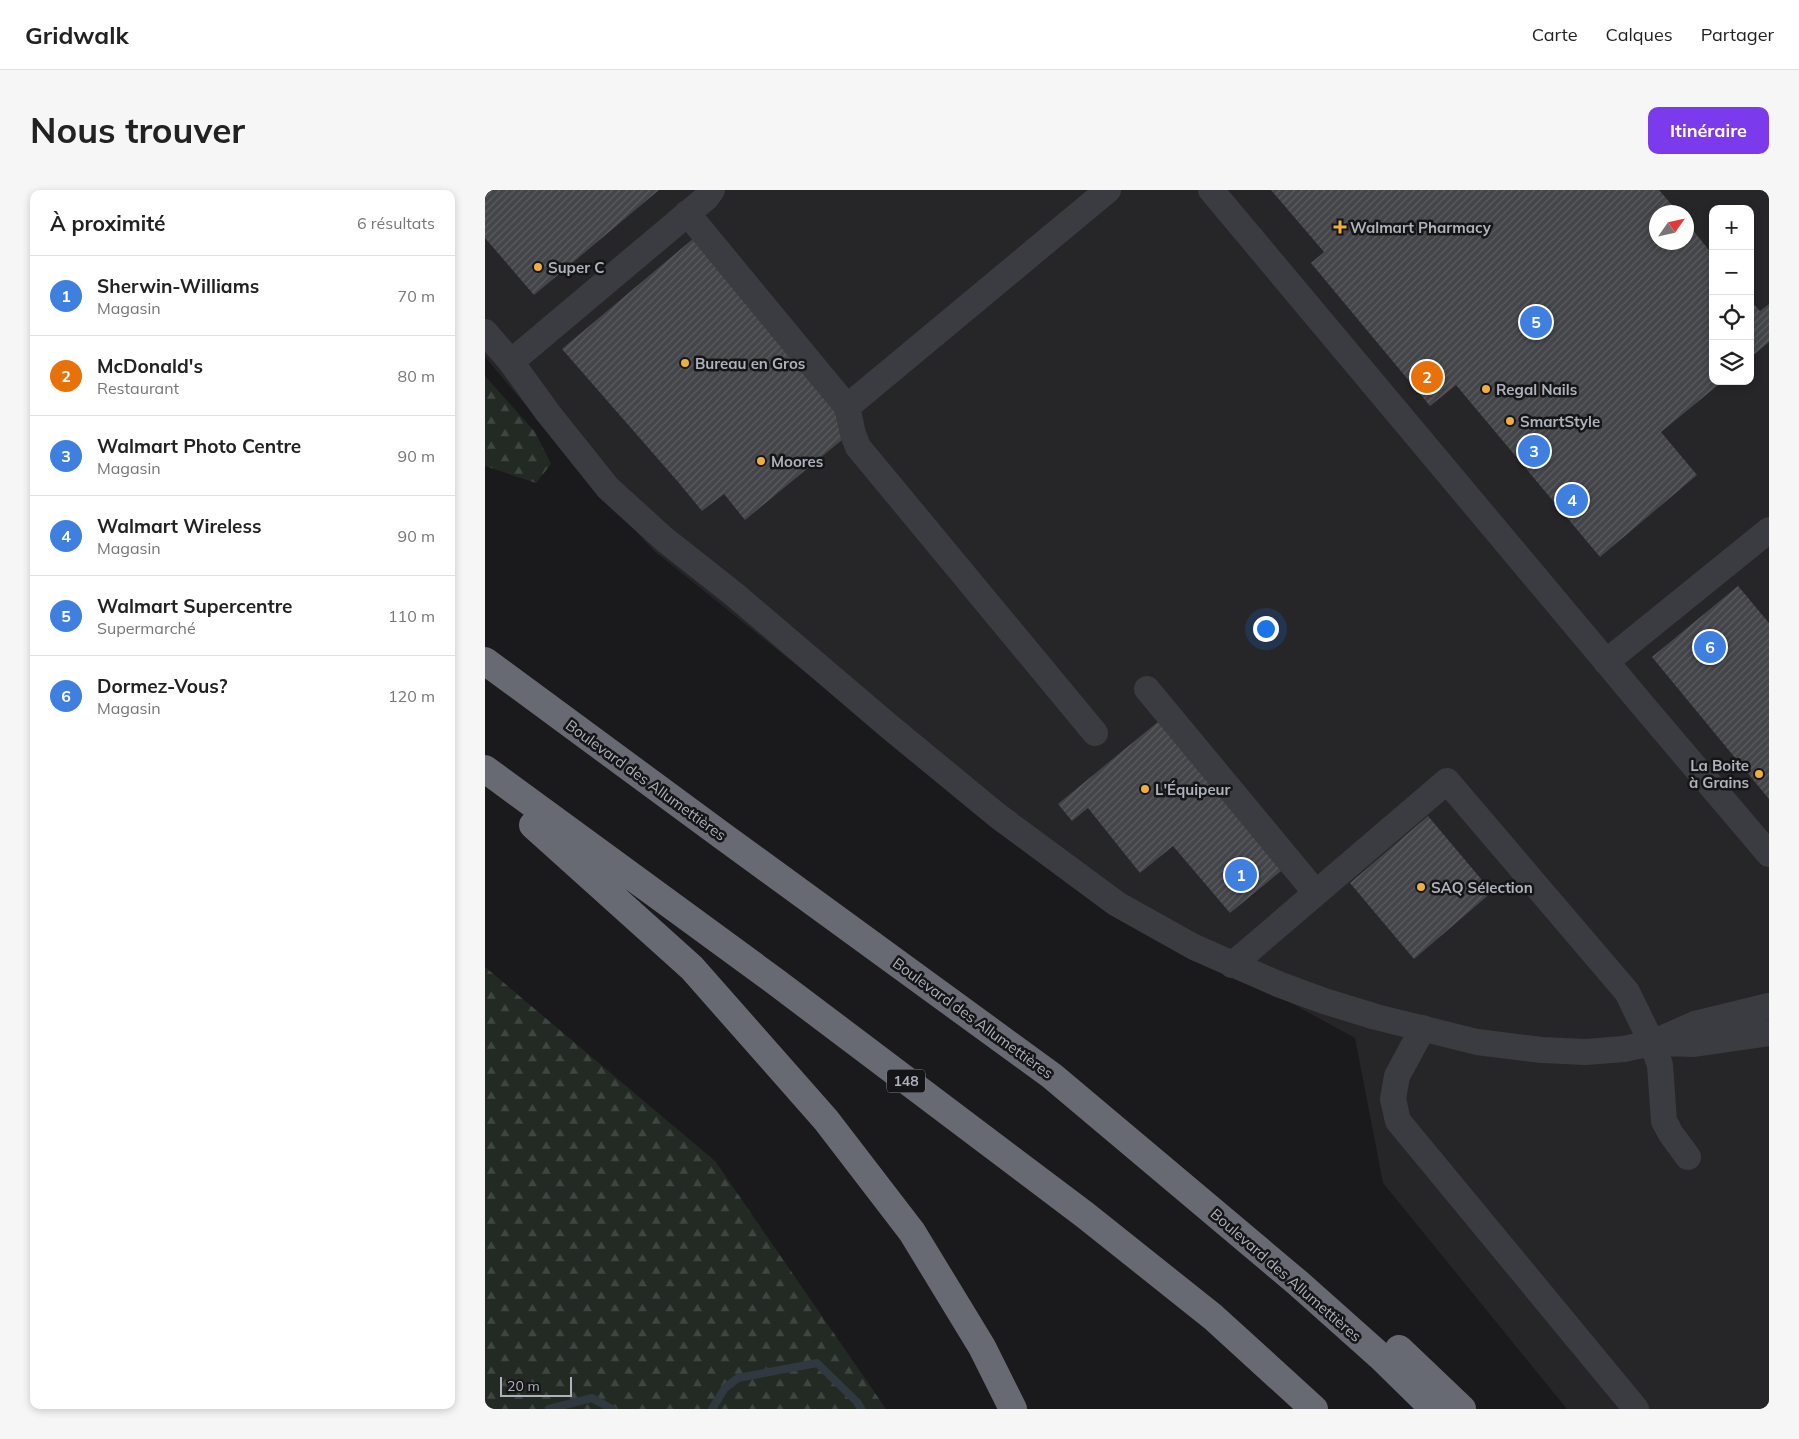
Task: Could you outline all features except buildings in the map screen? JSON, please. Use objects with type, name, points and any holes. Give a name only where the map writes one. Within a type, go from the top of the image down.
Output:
[{"type":"highway","name":"Boulevard des Allumettières","points":[[485,661],[724,838],[1052,1076],[1298,1282],[1381,1357],[1434,1409]]},
{"type":"highway","name":"148","points":[[485,770],[776,982],[1085,1215],[1213,1317],[1314,1409]]},
{"type":"highway","points":[[485,787],[545,834],[692,968],[826,1120],[912,1232],[982,1347],[1013,1409]]},
{"type":"highway","points":[[1052,1076],[1351,1307],[1410,1359],[1462,1409]]},
{"type":"lane","points":[[511,362],[706,198],[712,190]]},
{"type":"lane","points":[[847,407],[1108,190]]},
{"type":"lane","points":[[1211,190],[1769,854]]},
{"type":"lane","points":[[687,213],[847,407],[858,447],[1095,733]]},
{"type":"lane","points":[[485,332],[511,362],[548,413],[608,488],[664,539],[735,595],[998,816],[1117,904],[1194,948],[1324,1001],[1376,1017],[1477,1042],[1542,1050],[1586,1052],[1624,1049],[1652,1043],[1695,1024],[1769,1006]]},
{"type":"lane","points":[[1606,662],[1769,530]]},
{"type":"lane","points":[[1147,689],[1316,893]]},
{"type":"lane","points":[[1232,965],[1447,781],[1627,992],[1661,1065],[1664,1121],[1688,1157]]},
{"type":"lane","points":[[1423,1028],[1397,1076],[1393,1099],[1398,1121],[1636,1409]]},
{"type":"lane","points":[[1652,1043],[1694,1044],[1769,1033]]},
{"type":"shaded area","points":[[485,190],[1769,190],[1769,1409],[1567,1409],[1383,1183],[1355,1038],[1060,877],[653,550],[575,464],[485,357]]},
{"type":"green space","points":[[485,376],[535,432],[551,464],[536,483],[485,466]]},
{"type":"green space","points":[[485,967],[715,1161],[886,1409],[485,1409]]},
{"type":"waterway","points":[[712,1409],[725,1388],[738,1378],[817,1363],[857,1402],[861,1409]]},
{"type":"waterway","points":[[549,1409],[592,1398],[612,1409]]},
{"type":"place","name":"Walmart Pharmacy","points":[[1340,227]]},
{"type":"place","name":"Super C","points":[[538,267]]},
{"type":"place","name":"Walmart Supercentre","points":[[1536,322]]},
{"type":"place","name":"Bureau en Gros","points":[[685,363]]},
{"type":"place","name":"McDonald's","points":[[1427,377]]},
{"type":"place","name":"Regal Nails","points":[[1486,389]]},
{"type":"place","name":"SmartStyle","points":[[1510,421]]},
{"type":"place","name":"Walmart Photo Centre","points":[[1534,451]]},
{"type":"place","name":"Moores","points":[[761,461]]},
{"type":"place","name":"Walmart Wireless","points":[[1572,500]]},
{"type":"place","name":"Dormez-Vous?","points":[[1710,647]]},
{"type":"place","name":"La Boite à Grains","points":[[1759,774]]},
{"type":"place","name":"L'Équipeur","points":[[1145,789]]},
{"type":"place","name":"Sherwin-Williams","points":[[1241,875]]},
{"type":"place","name":"SAQ Sélection","points":[[1421,887]]}]
